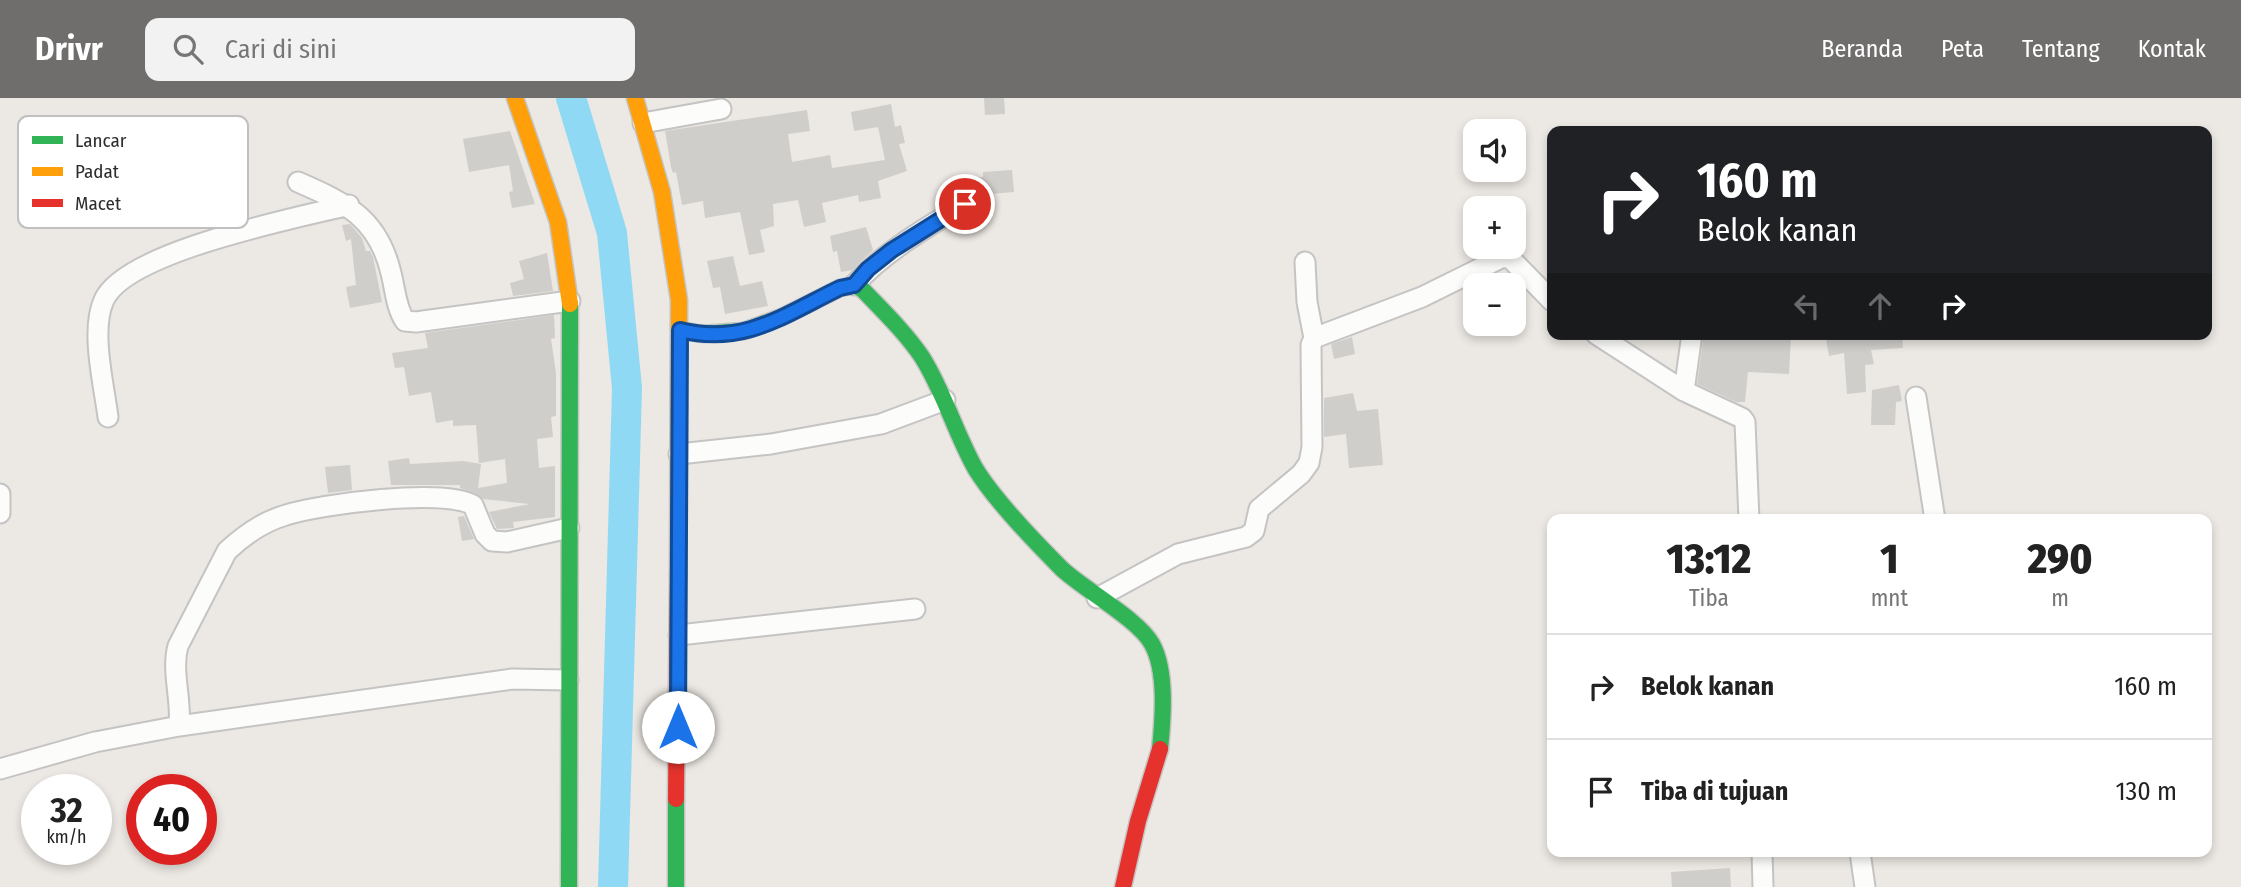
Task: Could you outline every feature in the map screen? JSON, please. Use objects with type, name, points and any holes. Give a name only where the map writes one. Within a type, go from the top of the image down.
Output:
[{"type":"street","points":[[514,98],[558,222],[569,301],[572,367],[568,680],[569,887]]},
{"type":"street","points":[[635,98],[669,227],[679,300],[676,887]]},
{"type":"street","points":[[643,123],[721,109]]},
{"type":"street","points":[[298,182],[349,205],[363,219],[382,246],[405,321],[416,322],[569,301]]},
{"type":"street","points":[[680,330],[720,337],[737,334],[758,327],[840,288],[854,285],[868,269],[892,250],[965,204]]},
{"type":"street","points":[[108,417],[98,333],[99,316],[104,299],[117,284],[196,243],[349,205]]},
{"type":"street","points":[[1314,338],[1422,297],[1503,257],[1511,259],[1547,296]]},
{"type":"street","points":[[1097,598],[1178,554],[1246,537],[1254,531],[1259,509],[1301,474],[1311,457],[1311,345],[1314,338],[1307,302],[1305,262]]},
{"type":"street","points":[[854,285],[871,296],[922,358],[945,400],[976,469],[1031,538],[1078,584],[1139,628],[1150,640],[1160,669],[1163,696],[1160,748],[1138,821],[1123,887]]},
{"type":"street","points":[[1605,340],[1684,391],[1742,418],[1745,422],[1749,514]]},
{"type":"street","points":[[1684,391],[1691,340]]},
{"type":"street","points":[[1916,397],[1934,514]]},
{"type":"street","points":[[679,454],[771,444],[881,424],[945,400]]},
{"type":"street","points":[[0,494],[0,513]]},
{"type":"street","points":[[179,726],[181,709],[176,660],[178,646],[227,551],[239,539],[284,515],[316,507],[448,498],[473,505],[487,538],[492,541],[508,542],[569,528]]},
{"type":"street","points":[[678,635],[915,608]]},
{"type":"street","points":[[0,769],[95,742],[179,726],[512,679],[568,680]]},
{"type":"street","points":[[1762,857],[1762,887]]},
{"type":"street","points":[[1861,857],[1865,887]]},
{"type":"building","points":[[984,98],[1004,98],[1005,114],[985,115]]},
{"type":"building","points":[[891,104],[895,127],[901,125],[905,143],[899,144],[907,171],[878,181],[881,198],[859,202],[858,195],[822,203],[826,222],[804,227],[798,200],[773,204],[774,226],[760,230],[765,252],[749,255],[740,212],[705,218],[703,201],[682,205],[676,172],[673,173],[671,167],[665,131],[807,110],[810,131],[788,134],[792,162],[830,155],[832,168],[885,160],[878,127],[854,131],[851,112]]},
{"type":"building","points":[[510,131],[535,204],[512,208],[509,192],[513,191],[509,165],[469,172],[463,139]]},
{"type":"building","points":[[1012,170],[1014,192],[979,195],[948,193],[947,179],[983,177],[983,172]]},
{"type":"building","points":[[350,224],[362,238],[366,251],[370,251],[373,257],[382,302],[350,308],[346,287],[356,285],[351,239],[346,241],[342,225]]},
{"type":"building","points":[[866,227],[873,250],[852,270],[841,272],[837,251],[833,252],[830,236]]},
{"type":"building","points":[[547,253],[553,291],[513,296],[510,283],[524,279],[519,261]]},
{"type":"building","points":[[733,256],[740,286],[762,281],[768,306],[725,314],[720,287],[713,288],[707,261]]},
{"type":"building","points":[[554,315],[555,338],[551,339],[556,373],[556,416],[551,417],[553,437],[537,439],[539,468],[555,466],[555,517],[513,522],[514,528],[497,529],[489,512],[530,504],[483,499],[460,488],[460,485],[391,485],[388,461],[409,458],[410,464],[463,461],[481,464],[478,488],[507,483],[505,459],[479,463],[476,425],[453,426],[453,420],[436,423],[431,392],[409,396],[404,367],[395,368],[392,353],[428,348],[425,333]]},
{"type":"building","points":[[1352,337],[1355,354],[1334,359],[1331,344]]},
{"type":"building","points":[[1703,340],[1791,340],[1789,374],[1748,372],[1745,402],[1736,402],[1697,384]]},
{"type":"building","points":[[1826,340],[1902,340],[1903,348],[1871,350],[1874,364],[1865,365],[1866,392],[1847,394],[1844,353],[1829,356]]},
{"type":"building","points":[[1899,385],[1902,401],[1896,402],[1895,425],[1871,425],[1872,390]]},
{"type":"building","points":[[1353,393],[1357,411],[1378,409],[1383,465],[1349,468],[1346,434],[1324,437],[1324,398]]},
{"type":"building","points":[[350,465],[352,490],[328,493],[325,467]]},
{"type":"building","points":[[464,516],[474,539],[462,541],[458,517]]},
{"type":"building","points":[[1730,868],[1731,887],[1672,887],[1671,872]]},
{"type":"waterway","points":[[571,98],[612,233],[627,388],[613,887]]},
{"type":"traffic: fast","points":[[680,330],[703,334],[744,331],[782,317],[840,288],[854,285],[862,289],[901,330],[922,357],[975,468],[1004,507],[1062,569],[1124,615],[1152,644],[1162,681],[1160,749]]},
{"type":"traffic: fast","points":[[569,887],[570,304]]},
{"type":"traffic: fast","points":[[676,799],[676,887]]},
{"type":"traffic: slow","points":[[515,98],[558,222],[570,304]]},
{"type":"traffic: slow","points":[[635,98],[662,192],[679,300],[678,576]]},
{"type":"traffic: jam","points":[[676,799],[678,576]]},
{"type":"traffic: jam","points":[[1123,887],[1138,821],[1160,749]]},
{"type":"route","points":[[678,727],[680,330],[720,337],[737,334],[758,327],[840,288],[854,285],[868,269],[892,250],[965,204]]}]
